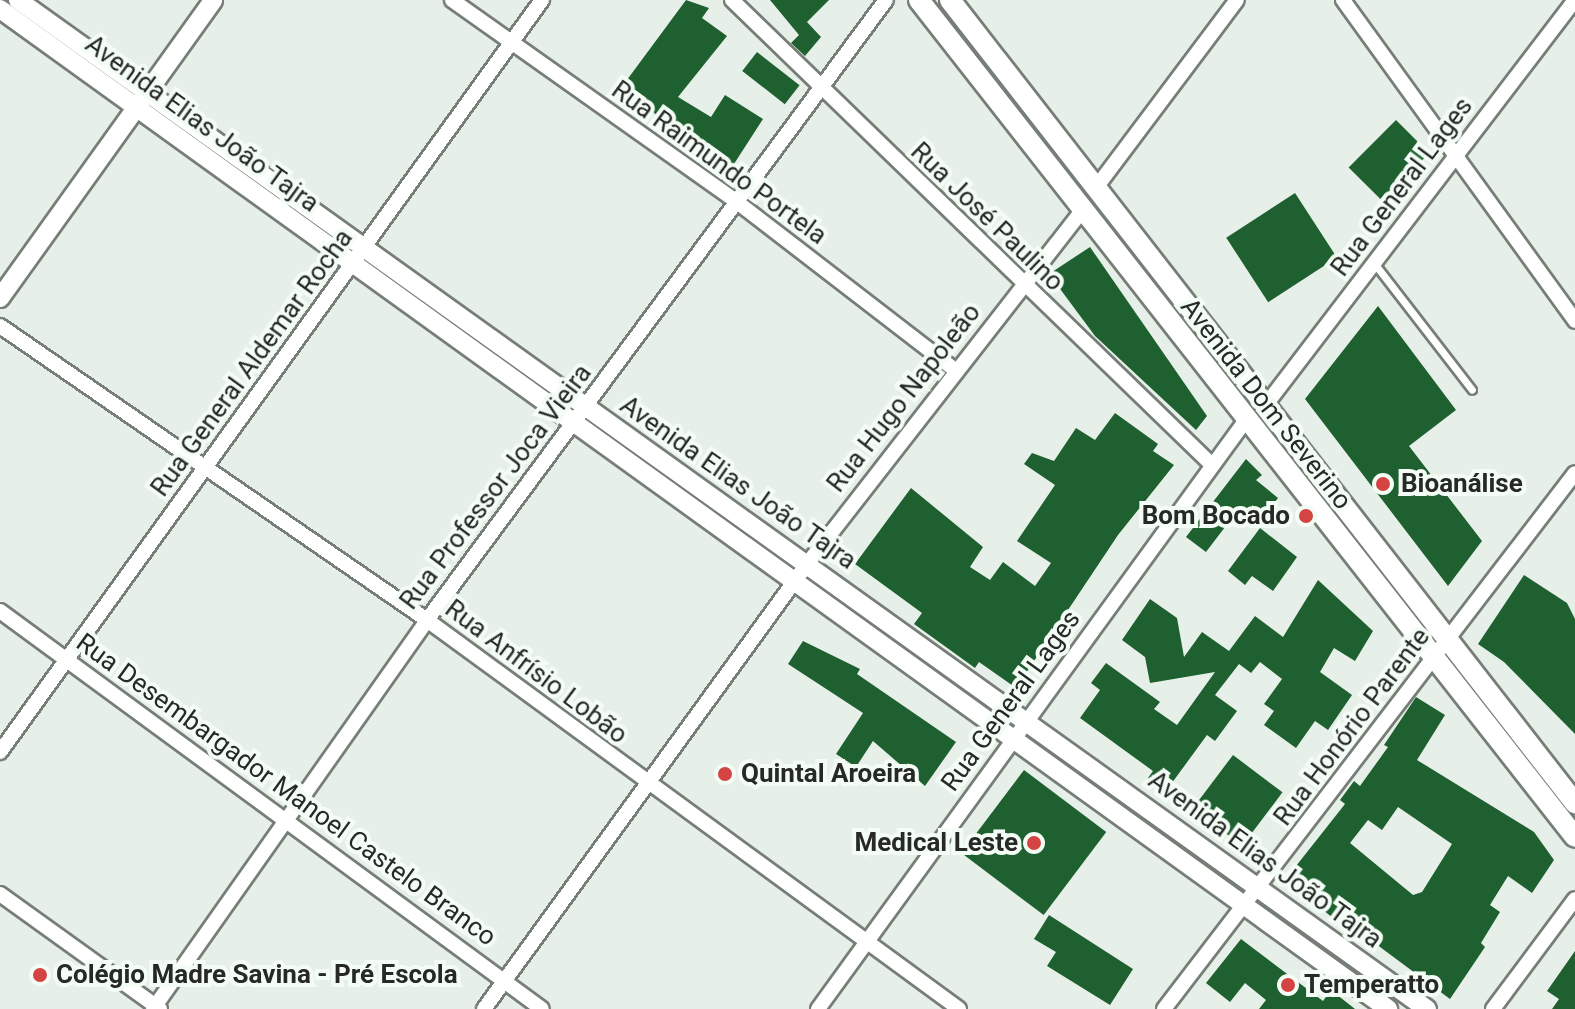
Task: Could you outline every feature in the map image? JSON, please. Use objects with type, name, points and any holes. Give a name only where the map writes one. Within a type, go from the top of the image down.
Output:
[{"type":"main road","name":"Avenida Dom Severino","points":[[919,0],[1084,208],[1431,659],[1575,837]]},
{"type":"main road","name":"Avenida Dom Severino","points":[[950,0],[1268,402],[1575,803]]},
{"type":"street","name":"Avenida Elias João Tajra","points":[[18,0],[351,265],[572,424],[1026,721],[1427,1009]]},
{"type":"street","points":[[0,298],[213,0]]},
{"type":"street","name":"Rua Raimundo Portela","points":[[452,0],[737,202],[954,369]]},
{"type":"street","name":"Rua General Aldemar Rocha","points":[[0,752],[542,0]]},
{"type":"street","name":"Rua José Paulino","points":[[732,0],[820,89],[1212,465]]},
{"type":"street","name":"Rua Professor Joca Vieira","points":[[156,1008],[282,820],[886,0]]},
{"type":"street","points":[[1098,185],[1237,0]]},
{"type":"street","points":[[1343,0],[1575,321]]},
{"type":"street","name":"Rua General Lages","points":[[1268,402],[1575,0]]},
{"type":"street","name":"Avenida Elias João Tajra","points":[[0,9],[366,245],[801,572],[1013,740],[1388,1009]]},
{"type":"street","name":"Rua Hugo Napoleão","points":[[484,1009],[801,572],[954,369],[1084,208]]},
{"type":"street","name":"Rua Anfrísio Lobão","points":[[0,326],[427,620],[648,785],[959,1009]]},
{"type":"street","name":"Rua General Lages","points":[[818,1009],[1245,421]]},
{"type":"street","name":"Rua Honório Parente","points":[[1164,1009],[1247,906],[1431,659],[1575,473]]},
{"type":"street","name":"Rua Desembargador Manoel Castelo Branco","points":[[0,611],[542,1009]]},
{"type":"street","points":[[0,894],[156,1008]]},
{"type":"street","points":[[1493,1009],[1575,899]]},
{"type":"lane","points":[[1374,263],[1472,390]]},
{"type":"building","points":[[686,0],[709,8],[702,18],[727,36],[678,97],[711,117],[725,95],[763,119],[732,167],[666,132],[670,125],[621,88]]},
{"type":"building","points":[[770,0],[829,0],[807,22],[821,37],[805,56],[791,43],[799,35]]},
{"type":"building","points":[[757,52],[800,85],[785,104],[742,71]]},
{"type":"building","points":[[1396,120],[1429,153],[1382,201],[1349,167]]},
{"type":"building","points":[[1295,193],[1337,258],[1268,302],[1226,238]]},
{"type":"building","points":[[1090,247],[1207,416],[1196,430],[1095,336],[1049,274]]},
{"type":"building","points":[[1378,306],[1456,410],[1409,446],[1482,541],[1448,586],[1305,399]]},
{"type":"building","points":[[1115,413],[1158,444],[1153,451],[1174,465],[1118,535],[1016,688],[979,662],[975,668],[914,624],[922,613],[855,564],[911,488],[983,547],[970,567],[990,580],[1003,562],[1035,586],[1051,563],[1017,541],[1055,485],[1024,464],[1032,453],[1054,461],[1076,428],[1095,440]]},
{"type":"building","points":[[1246,459],[1262,475],[1256,480],[1278,498],[1256,526],[1238,510],[1206,552],[1186,537]]},
{"type":"building","points":[[1260,528],[1297,557],[1273,591],[1252,576],[1245,585],[1228,571]]},
{"type":"building","points":[[1524,575],[1567,603],[1575,619],[1575,734],[1504,662],[1478,644]]},
{"type":"building","points":[[1318,580],[1373,631],[1355,661],[1334,648],[1320,672],[1352,695],[1328,730],[1315,721],[1296,748],[1264,725],[1274,711],[1264,704],[1282,679],[1260,662],[1251,673],[1239,664],[1215,695],[1237,711],[1215,741],[1207,735],[1166,791],[1148,778],[1153,771],[1080,718],[1100,690],[1091,683],[1106,663],[1160,702],[1154,709],[1177,725],[1215,672],[1150,683],[1145,657],[1122,640],[1150,599],[1177,618],[1184,657],[1202,632],[1229,651],[1255,616],[1283,637]]},
{"type":"building","points":[[803,641],[860,669],[857,674],[956,742],[925,786],[873,741],[856,767],[836,754],[863,713],[788,664]]},
{"type":"building","points":[[1416,697],[1445,715],[1417,760],[1534,832],[1554,860],[1532,893],[1508,876],[1490,905],[1500,912],[1481,943],[1485,947],[1450,999],[1376,944],[1383,935],[1356,918],[1347,929],[1285,880],[1345,804],[1340,800],[1354,781],[1360,786],[1388,747],[1384,745]],"holes":[[[1398,807],[1452,844],[1422,892],[1413,895],[1350,843],[1368,820],[1382,830]]]},
{"type":"building","points":[[1233,755],[1283,792],[1242,846],[1193,809]]},
{"type":"building","name":"Medical Leste","points":[[1024,770],[1106,832],[1044,915],[961,853]]},
{"type":"building","points":[[1049,915],[1133,969],[1110,1005],[1047,966],[1056,952],[1034,939]]},
{"type":"building","points":[[1241,939],[1323,1001],[1331,990],[1355,1009],[1259,1009],[1266,1000],[1245,983],[1230,1002],[1206,983]]},
{"type":"building","points":[[1575,951],[1575,1009],[1552,1009],[1559,999],[1547,991]]},
{"type":"place","name":"Bioanálise","points":[[1383,484]]},
{"type":"place","name":"Bom Bocado","points":[[1306,516]]},
{"type":"place","name":"Quintal Aroeira","points":[[725,774]]},
{"type":"place","name":"Medical Leste","points":[[1034,843]]},
{"type":"place","name":"Colégio Madre Savina - Pré Escola","points":[[40,975]]},
{"type":"place","name":"Temperatto","points":[[1288,985]]}]
